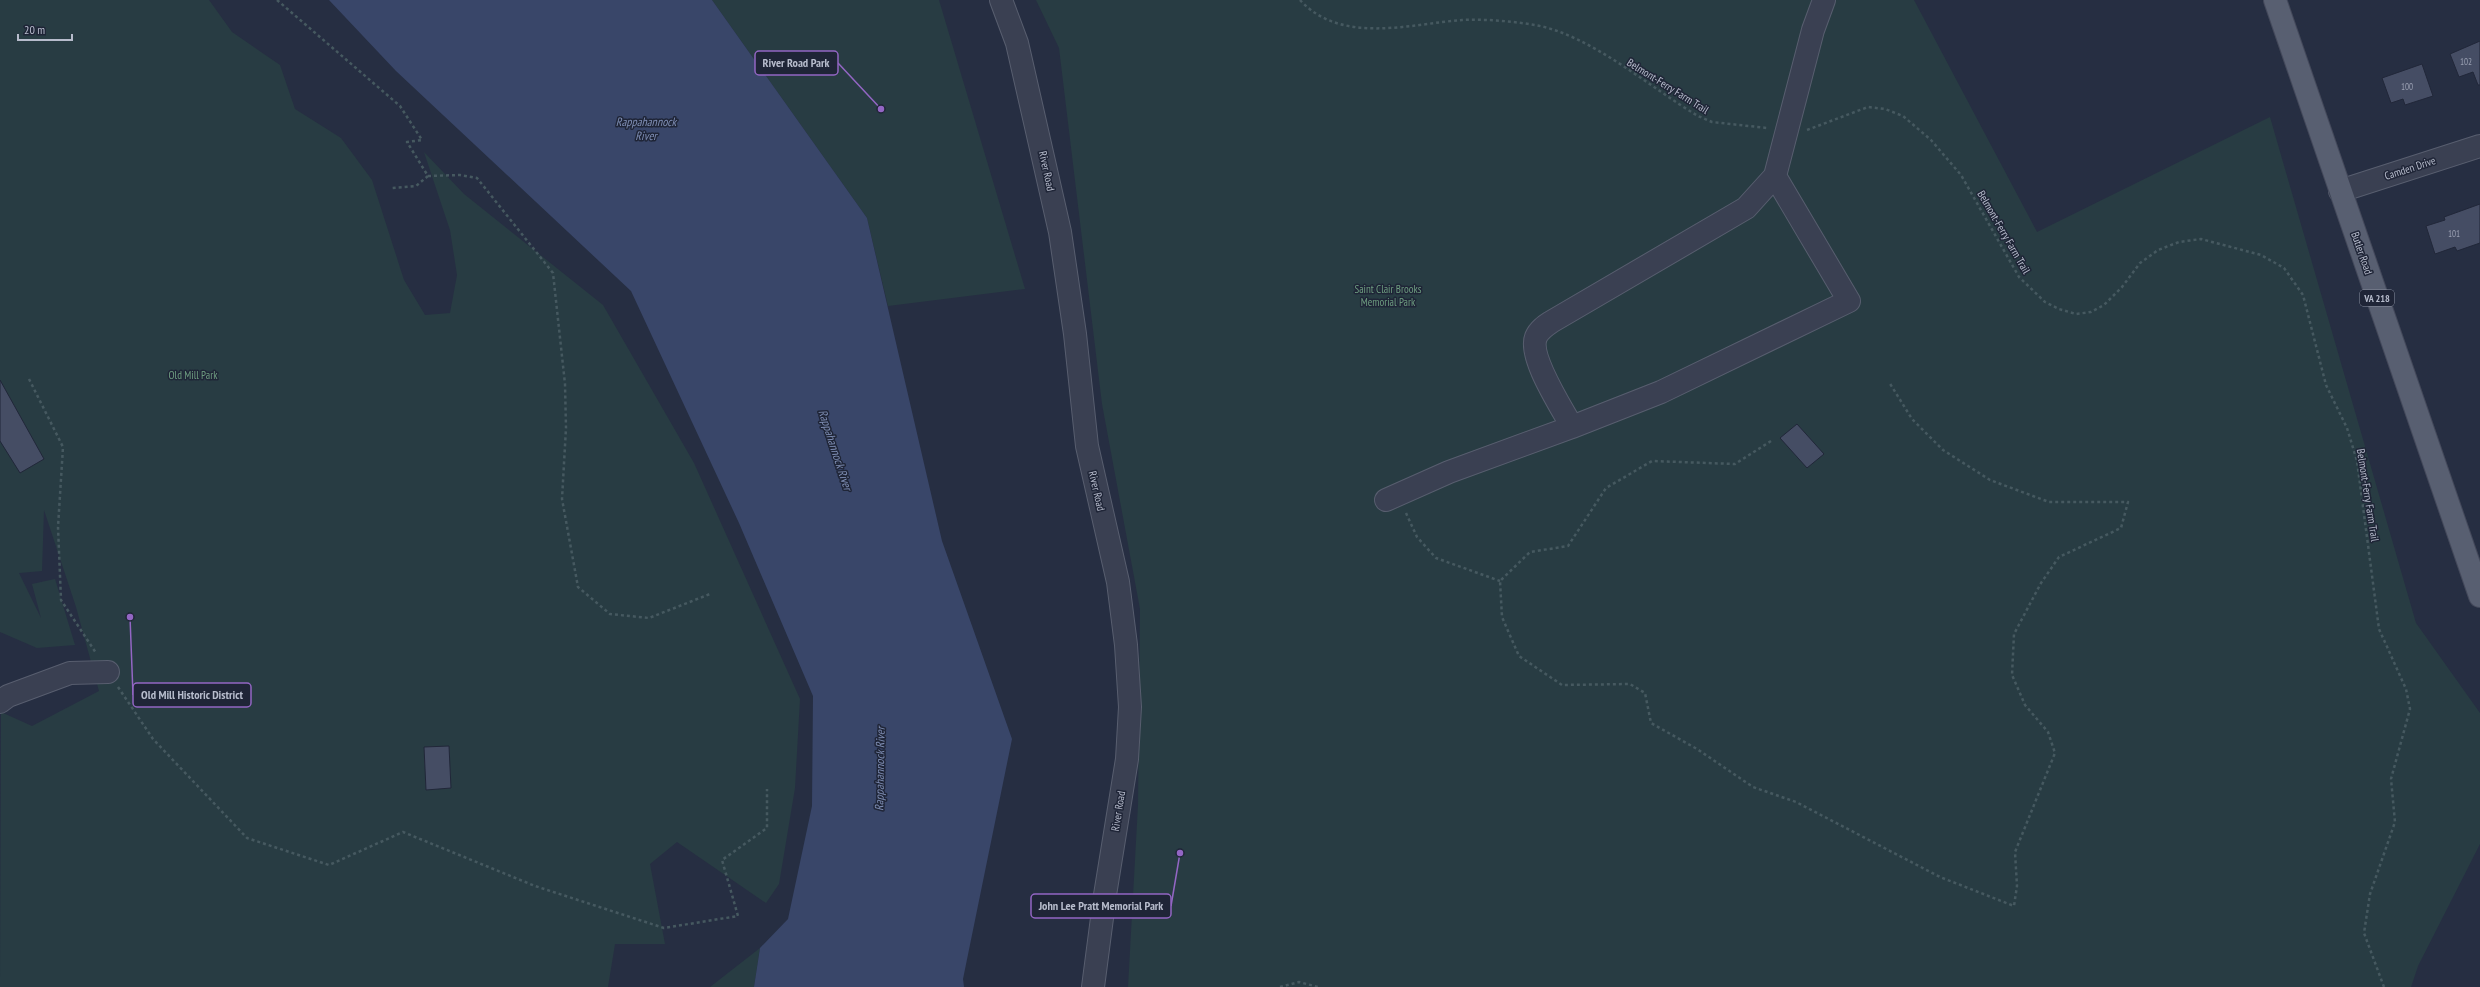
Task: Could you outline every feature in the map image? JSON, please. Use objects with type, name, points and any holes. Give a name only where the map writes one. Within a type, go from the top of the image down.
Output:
[{"type":"main road","name":"Butler Road","points":[[2275,0],[2480,596]]},
{"type":"street","name":"River Road","points":[[1001,0],[1016,43],[1060,232],[1075,334],[1087,446],[1118,582],[1126,645],[1130,707],[1127,758],[1104,895],[1093,987]]},
{"type":"street","points":[[1572,427],[1536,356],[1536,337],[1542,328],[1746,208],[1775,176],[1813,30],[1824,0]]},
{"type":"street","name":"Camden Drive","points":[[2340,191],[2480,146]]},
{"type":"street","points":[[1392,497],[1449,472],[1572,427],[1661,392],[1849,301],[1775,176]]},
{"type":"street","points":[[0,702],[8,696],[70,673],[108,672]]},
{"type":"path","points":[[277,0],[400,106],[422,140],[407,142],[428,176]]},
{"type":"path","name":"Belmont-Ferry Farm Trail","points":[[1300,0],[1329,20],[1361,28],[1390,29],[1463,20],[1507,21],[1536,25],[1562,33],[1586,44],[1698,116],[1712,122],[1739,127],[1802,131],[1818,127],[1854,110],[1868,107],[1885,109],[1904,116],[1947,157],[1961,174],[1988,226],[2019,277],[2046,302],[2076,314],[2091,312],[2104,305],[2122,287],[2140,263],[2158,250],[2179,242],[2201,239],[2261,255],[2284,268],[2303,295],[2317,342],[2326,385],[2347,428],[2357,461],[2379,629],[2406,689],[2410,709],[2391,779],[2394,822],[2370,894],[2364,933],[2384,987]]},
{"type":"path","points":[[392,188],[416,186],[428,176],[460,174],[477,178],[553,273],[565,384],[566,428],[562,499],[578,587],[610,614],[649,618],[710,594]]},
{"type":"path","points":[[29,379],[63,447],[58,526],[62,600],[153,739],[247,838],[328,865],[403,832],[535,886],[664,928],[738,916],[722,860],[767,828],[767,789]]},
{"type":"path","points":[[1770,441],[1736,464],[1652,461],[1606,488],[1568,546],[1530,552],[1500,581],[1502,617],[1519,656],[1562,685],[1630,684],[1645,692],[1651,723],[1697,749],[1753,787],[1796,802],[1940,877],[2014,906],[2016,886],[2015,852],[2055,753],[2048,732],[2025,705],[2012,675],[2014,634],[2042,583],[2059,557],[2121,528],[2128,502],[2049,502],[1990,480],[1943,450],[1912,418],[1889,382]]},
{"type":"path","points":[[1392,497],[1417,537],[1436,558],[1500,581]]},
{"type":"path","points":[[1280,987],[1299,982],[1318,987]]},
{"type":"green space","name":"Old Mill Park","points":[[0,0],[209,0],[232,32],[280,65],[295,109],[341,138],[372,180],[404,280],[425,315],[450,313],[457,275],[450,230],[424,152],[464,194],[603,305],[694,463],[800,699],[795,788],[779,884],[766,903],[677,842],[650,864],[665,944],[615,944],[608,987],[0,987],[1,712],[32,726],[99,691],[76,607],[44,510],[42,571],[19,573],[41,618],[32,584],[55,579],[75,645],[37,648],[0,632]]},
{"type":"green space","points":[[712,0],[939,0],[1025,289],[888,306],[867,218]]},
{"type":"green space","name":"Saint Clair Brooks Memorial Park","points":[[1036,0],[1914,0],[2037,232],[2270,117],[2416,623],[2480,713],[2480,844],[2418,966],[2411,987],[1128,987],[1138,805],[1140,609],[1102,404],[1059,48]]},
{"type":"green space","points":[[760,948],[754,987],[710,987]]},
{"type":"water","name":"Rappahannock River","points":[[329,0],[712,0],[867,218],[942,541],[1012,739],[963,979],[964,987],[754,987],[760,948],[788,919],[812,806],[813,696],[739,523],[631,291],[396,71]]},
{"type":"building","points":[[2480,41],[2480,85],[2478,85],[2473,72],[2459,77],[2450,54]]},
{"type":"building","points":[[2422,64],[2433,96],[2405,105],[2403,99],[2391,103],[2382,78]]},
{"type":"building","points":[[2480,204],[2480,243],[2457,251],[2455,247],[2435,254],[2426,226],[2445,220],[2444,217]]},
{"type":"building","points":[[0,380],[44,459],[20,473],[0,441]]},
{"type":"building","points":[[1797,424],[1824,454],[1807,468],[1780,438]]},
{"type":"building","points":[[449,746],[451,788],[426,790],[424,747]]},
{"type":"place","name":"River Road Park","points":[[881,109]]},
{"type":"place","name":"Old Mill Historic District","points":[[130,617]]},
{"type":"place","name":"John Lee Pratt Memorial Park","points":[[1180,853]]}]
